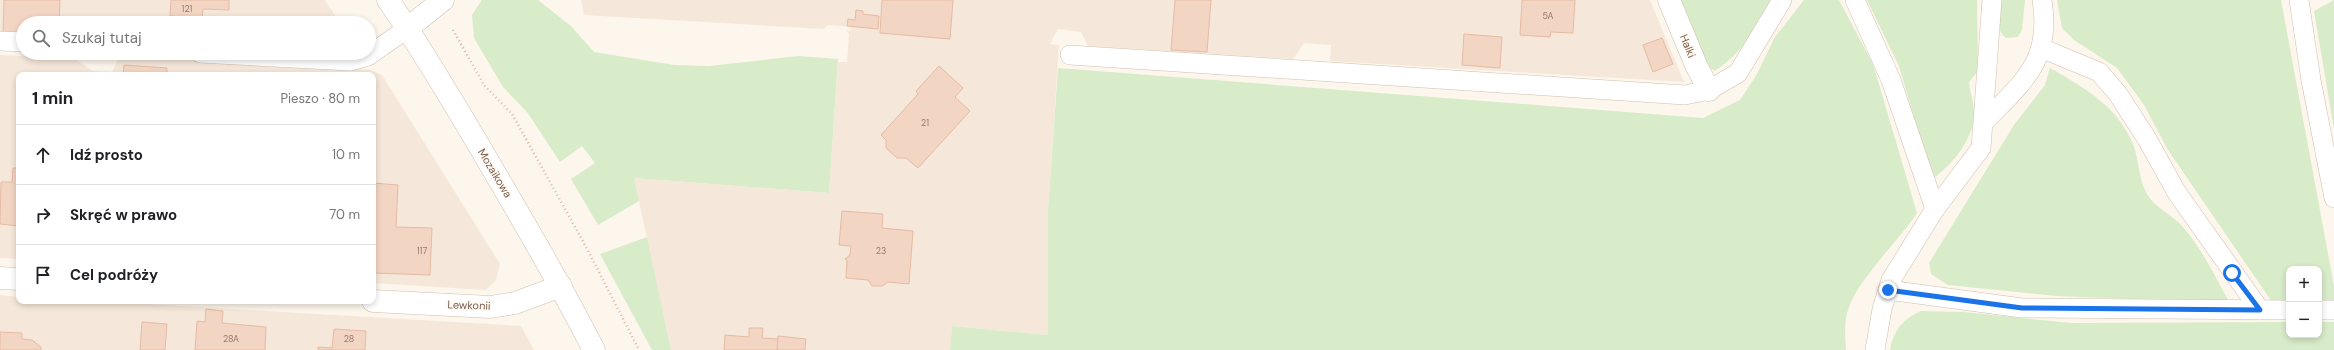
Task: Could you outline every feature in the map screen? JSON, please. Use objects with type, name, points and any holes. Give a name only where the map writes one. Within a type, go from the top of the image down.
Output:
[{"type":"street","name":"Mozaikowa","points":[[388,0],[408,28],[561,286],[594,350]]},
{"type":"street","name":"Halki","points":[[1669,0],[1702,78],[1709,90]]},
{"type":"street","points":[[408,28],[441,2]]},
{"type":"street","points":[[0,278],[16,279]]},
{"type":"street","name":"Lewkonii","points":[[376,301],[490,307],[529,299],[561,286]]},
{"type":"lane","points":[[1070,55],[1685,95],[1709,90],[1738,73],[1782,0]]},
{"type":"lane","points":[[1855,0],[1891,80],[1935,209]]},
{"type":"lane","points":[[1875,350],[1882,309],[1891,280],[1935,209],[1981,148],[1992,0]]},
{"type":"lane","points":[[1984,122],[2017,89],[2033,69],[2041,48],[2046,22],[2042,0]]},
{"type":"lane","points":[[2298,0],[2311,80],[2334,198]]},
{"type":"lane","points":[[376,50],[408,28]]},
{"type":"lane","points":[[0,41],[16,42]]},
{"type":"lane","points":[[2041,48],[2099,72],[2118,94],[2147,139],[2176,193],[2260,310]]},
{"type":"lane","points":[[331,60],[354,60]]},
{"type":"lane","points":[[1888,290],[2022,308],[2286,310]]},
{"type":"lane","points":[[2322,310],[2334,310]]},
{"type":"path","points":[[441,2],[484,85],[512,114],[584,243],[639,350]]},
{"type":"shaded area","points":[[0,0],[325,0],[335,16],[16,16],[16,33],[0,33]]},
{"type":"shaded area","points":[[581,0],[1650,0],[1684,82],[1330,61],[1331,45],[1304,43],[1293,59],[1088,46],[1081,32],[1058,29],[1050,44],[1059,45],[1048,211],[1048,335],[952,326],[950,350],[671,350],[634,178],[829,193],[838,62],[847,62],[849,34],[846,30],[850,31],[851,27],[828,25],[824,29],[584,15]]},
{"type":"shaded area","points":[[0,55],[16,56],[16,60],[76,60],[93,71],[112,72],[16,72],[16,259],[0,258]]},
{"type":"shaded area","points":[[118,60],[203,60],[370,70],[375,72],[112,72]]},
{"type":"shaded area","points":[[376,72],[382,75],[500,264],[496,280],[486,290],[376,283]]},
{"type":"shaded area","points":[[0,295],[16,297],[16,304],[147,304],[521,326],[534,350],[0,350]]},
{"type":"green space","points":[[482,0],[538,0],[571,26],[594,52],[674,65],[709,66],[799,56],[838,59],[829,193],[634,178],[639,201],[598,225],[571,179],[595,163],[582,146],[560,162],[527,112],[503,87],[474,38],[472,15]]},
{"type":"green space","points":[[1680,0],[1771,0],[1748,39],[1734,55],[1715,71],[1706,65]]},
{"type":"green space","points":[[1804,0],[1839,0],[1873,64],[1917,213],[1869,274],[1853,298],[1846,319],[1846,350],[950,350],[952,326],[1048,335],[1048,211],[1058,68],[1703,118],[1740,100],[1757,74],[1775,37]]},
{"type":"green space","points":[[1867,0],[1977,0],[1978,71],[1969,82],[1974,113],[1972,126],[1965,143],[1955,158],[1935,177],[1924,150],[1899,66]]},
{"type":"green space","points":[[2002,0],[2025,0],[2022,30],[2018,37],[2006,38],[2000,30],[1999,15]]},
{"type":"green space","points":[[2057,0],[2281,0],[2334,286],[2334,301],[2322,302],[2322,266],[2286,266],[2286,302],[2272,302],[2168,150],[2144,105],[2117,68],[2074,40],[2062,28]]},
{"type":"green space","points":[[2334,0],[2334,129],[2314,11]]},
{"type":"green space","points":[[2050,68],[2097,98],[2108,107],[2117,118],[2132,142],[2141,180],[2149,198],[2158,207],[2179,222],[2190,236],[2203,254],[2230,303],[2056,296],[1948,285],[1931,274],[1929,263],[2014,125],[2045,85]]},
{"type":"green space","points":[[647,237],[671,350],[652,350],[600,254]]},
{"type":"green space","points":[[1921,311],[1964,312],[2071,323],[2286,322],[2286,338],[2322,338],[2322,322],[2334,322],[2334,350],[1890,350],[1896,331],[1904,321]]},
{"type":"building","points":[[4,0],[60,0],[59,16],[16,16],[16,33],[3,33]]},
{"type":"building","points":[[171,0],[229,0],[229,10],[203,9],[202,16],[170,16]]},
{"type":"building","points":[[882,0],[953,0],[950,39],[880,33]]},
{"type":"building","points":[[1175,0],[1211,0],[1207,52],[1171,50]]},
{"type":"building","points":[[1522,0],[1575,0],[1573,33],[1551,32],[1550,37],[1520,35]]},
{"type":"building","points":[[856,10],[863,11],[863,14],[879,16],[878,29],[847,26],[848,19],[855,20]]},
{"type":"building","points":[[1464,34],[1502,37],[1500,68],[1462,65]]},
{"type":"building","points":[[1662,38],[1673,64],[1653,72],[1643,45]]},
{"type":"building","points":[[124,65],[167,68],[167,72],[123,72]]},
{"type":"building","points":[[939,66],[963,88],[955,97],[970,111],[918,168],[906,158],[897,158],[886,148],[886,140],[881,135],[918,94],[916,91]]},
{"type":"building","points":[[13,168],[16,168],[16,226],[0,224],[1,182],[12,182]]},
{"type":"building","points":[[376,183],[398,185],[396,227],[432,228],[430,275],[376,273]]},
{"type":"building","points":[[842,211],[883,214],[882,228],[913,231],[909,284],[888,282],[882,286],[872,286],[868,280],[846,278],[847,260],[845,259],[850,255],[851,246],[839,245]]},
{"type":"building","points":[[206,309],[223,311],[222,323],[266,327],[265,350],[195,350],[197,321],[205,322]]},
{"type":"building","points":[[142,322],[167,324],[165,350],[140,350]]},
{"type":"building","points":[[749,328],[763,328],[762,338],[778,339],[777,350],[724,350],[725,335],[749,337]]},
{"type":"building","points":[[334,329],[366,331],[365,350],[318,350],[318,347],[332,348]]},
{"type":"building","points":[[0,332],[22,333],[22,339],[32,340],[41,347],[41,350],[0,350]]},
{"type":"building","points":[[778,336],[806,339],[805,350],[777,350]]},
{"type":"route","points":[[1888,290],[2022,308],[2260,310],[2232,273]]}]
